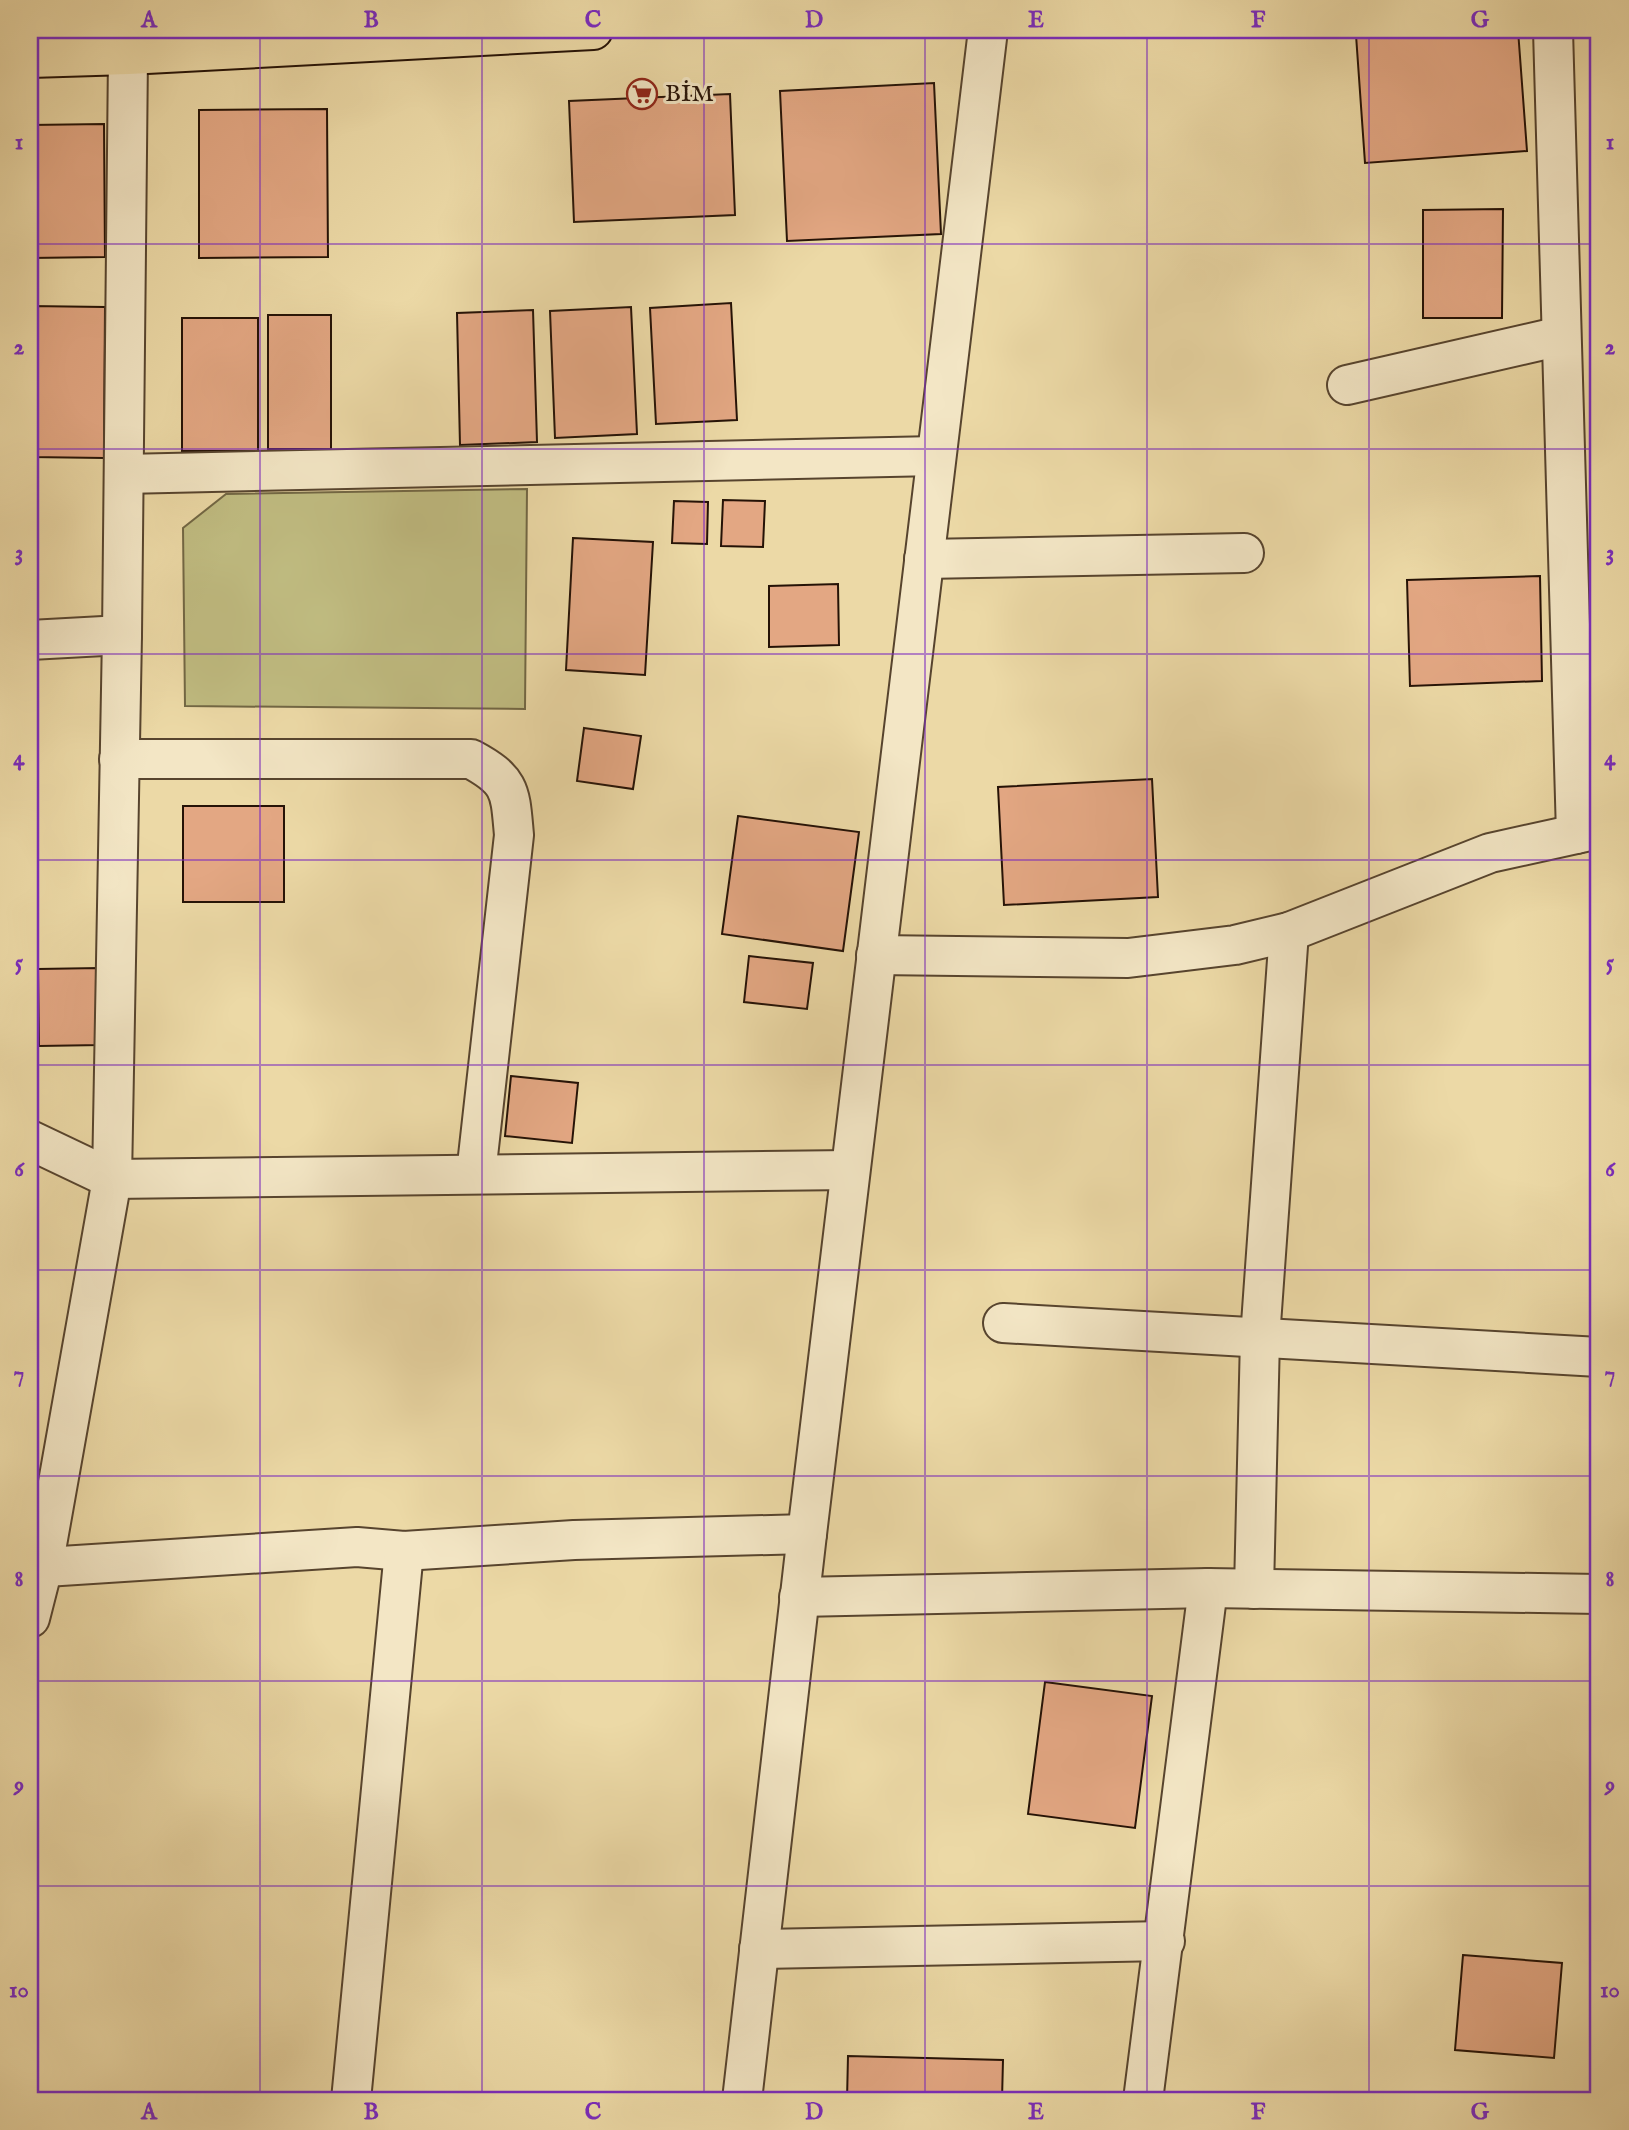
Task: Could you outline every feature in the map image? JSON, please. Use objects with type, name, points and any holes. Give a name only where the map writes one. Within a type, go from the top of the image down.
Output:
[{"type":"main road","points":[[30,58],[128,55],[255,39],[593,30]]},
{"type":"street","points":[[742,2100],[799,1597],[988,30]]},
{"type":"street","points":[[876,955],[1128,958],[1235,945],[1289,932],[1490,853],[1588,831],[1561,336],[1553,30]]},
{"type":"street","points":[[30,1618],[36,1567],[112,1179],[122,635],[128,55]]},
{"type":"street","points":[[1347,385],[1561,336]]},
{"type":"street","points":[[124,474],[936,456]]},
{"type":"street","points":[[924,559],[1244,553]]},
{"type":"street","points":[[30,640],[122,635]]},
{"type":"street","points":[[119,759],[471,759],[492,770],[510,793],[514,835],[476,1174]]},
{"type":"street","points":[[1254,1589],[1260,1338],[1289,932]]},
{"type":"street","points":[[30,1140],[112,1179],[850,1170]]},
{"type":"street","points":[[1003,1323],[1599,1357]]},
{"type":"street","points":[[36,1567],[357,1546],[404,1551],[574,1540],[807,1534]]},
{"type":"street","points":[[351,2100],[404,1551]]},
{"type":"street","points":[[799,1597],[1208,1588],[1599,1594]]},
{"type":"street","points":[[1143,2100],[1208,1588]]},
{"type":"street","points":[[759,1949],[1165,1941]]},
{"type":"shaded area","points":[[527,489],[525,709],[185,706],[183,528],[226,494]]},
{"type":"building","points":[[1433,30],[1518,30],[1527,151],[1365,163],[1356,35]]},
{"type":"building","points":[[934,83],[941,234],[787,241],[780,91]]},
{"type":"building","points":[[730,94],[735,215],[574,222],[569,101]]},
{"type":"building","points":[[327,109],[328,257],[199,258],[199,110]]},
{"type":"building","points":[[104,124],[105,257],[30,258],[30,125]]},
{"type":"building","points":[[1503,209],[1502,318],[1423,318],[1423,210]]},
{"type":"building","points":[[731,303],[737,420],[656,424],[650,308]]},
{"type":"building","points":[[30,306],[105,307],[104,458],[30,457]]},
{"type":"building","points":[[631,307],[637,434],[555,438],[550,311]]},
{"type":"building","points":[[533,310],[537,442],[460,445],[457,313]]},
{"type":"building","points":[[268,315],[331,315],[331,449],[268,449]]},
{"type":"building","points":[[182,318],[258,318],[258,451],[182,451]]},
{"type":"building","points":[[723,500],[765,501],[763,547],[721,546]]},
{"type":"building","points":[[674,501],[708,502],[707,544],[672,543]]},
{"type":"building","points":[[573,538],[653,542],[645,675],[566,670]]},
{"type":"building","points":[[1540,576],[1542,681],[1410,686],[1407,580]]},
{"type":"building","points":[[838,584],[839,645],[769,647],[769,586]]},
{"type":"building","points":[[584,728],[641,736],[633,789],[577,781]]},
{"type":"building","points":[[1152,779],[1158,897],[1004,905],[998,787]]},
{"type":"building","points":[[183,806],[284,806],[284,902],[183,902]]},
{"type":"building","points":[[738,816],[859,832],[843,951],[722,934]]},
{"type":"building","points":[[749,956],[813,963],[807,1009],[744,1002]]},
{"type":"building","points":[[100,968],[101,1045],[39,1046],[38,969]]},
{"type":"building","points":[[511,1076],[578,1083],[572,1143],[505,1136]]},
{"type":"building","points":[[1045,1682],[1152,1696],[1135,1828],[1028,1814]]},
{"type":"building","points":[[1463,1955],[1562,1963],[1554,2058],[1455,2050]]},
{"type":"building","points":[[848,2056],[1003,2060],[1002,2100],[847,2100]]},
{"type":"place","name":"BİM","points":[[642,94]]}]
